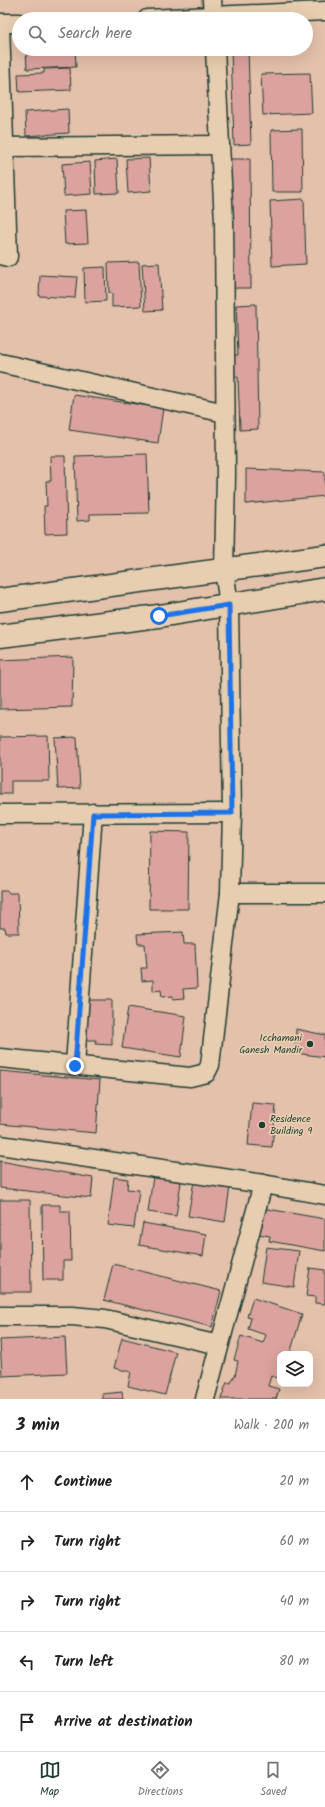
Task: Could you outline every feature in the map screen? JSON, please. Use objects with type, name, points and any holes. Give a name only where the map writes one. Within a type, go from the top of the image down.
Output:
[{"type":"main road","points":[[0,600],[325,556]]},
{"type":"main road","points":[[0,636],[229,605],[325,589]]},
{"type":"street","points":[[213,12],[325,11]]},
{"type":"street","points":[[0,256],[8,257],[0,24],[12,23]]},
{"type":"street","points":[[0,1058],[190,1077],[206,1073],[210,1066],[230,893],[232,813],[229,605],[224,570],[226,475],[224,221],[215,56]]},
{"type":"street","points":[[4,147],[220,145]]},
{"type":"street","points":[[0,363],[225,413]]},
{"type":"street","points":[[0,814],[232,813]]},
{"type":"street","points":[[75,1066],[93,814]]},
{"type":"street","points":[[230,893],[325,893]]},
{"type":"street","points":[[0,1145],[263,1184],[325,1195]]},
{"type":"street","points":[[205,1399],[263,1184]]},
{"type":"street","points":[[0,1316],[72,1316],[106,1319],[219,1345]]},
{"type":"building","points":[[26,56],[75,56],[76,67],[27,69]]},
{"type":"building","points":[[231,56],[248,56],[251,144],[234,145]]},
{"type":"building","points":[[70,68],[71,90],[19,92],[18,74],[44,73],[44,69]]},
{"type":"building","points":[[310,73],[312,113],[263,115],[261,74]]},
{"type":"building","points":[[68,109],[69,133],[26,136],[25,112]]},
{"type":"building","points":[[302,129],[303,192],[272,192],[271,130]]},
{"type":"building","points":[[149,158],[151,191],[128,193],[126,159]]},
{"type":"building","points":[[117,159],[119,193],[96,194],[95,161]]},
{"type":"building","points":[[229,159],[250,159],[251,288],[229,288]]},
{"type":"building","points":[[90,162],[92,194],[64,196],[62,164]]},
{"type":"building","points":[[304,199],[306,264],[272,266],[270,201]]},
{"type":"building","points":[[86,210],[88,243],[65,244],[63,211]]},
{"type":"building","points":[[139,262],[141,306],[112,307],[112,293],[109,293],[108,263]]},
{"type":"building","points":[[159,263],[162,310],[145,311],[142,264]]},
{"type":"building","points":[[105,267],[106,301],[85,302],[84,268]]},
{"type":"building","points":[[40,275],[77,277],[75,298],[39,296]]},
{"type":"building","points":[[256,304],[258,429],[240,430],[238,377],[235,377],[234,355],[238,355],[236,305]]},
{"type":"building","points":[[74,395],[163,408],[158,443],[69,430]]},
{"type":"building","points":[[147,454],[149,513],[90,514],[90,520],[77,521],[75,456]]},
{"type":"building","points":[[50,456],[65,456],[67,533],[45,534],[44,506],[47,506],[46,481],[51,481]]},
{"type":"building","points":[[246,469],[325,472],[325,496],[246,504]]},
{"type":"building","points":[[73,657],[72,707],[0,709],[0,660]]},
{"type":"building","points":[[48,736],[49,781],[11,781],[11,794],[0,794],[0,737]]},
{"type":"building","points":[[77,737],[80,788],[58,789],[55,738]]},
{"type":"building","points":[[150,831],[189,832],[188,909],[149,909]]},
{"type":"building","points":[[0,891],[18,893],[19,933],[6,933],[5,928],[0,928]]},
{"type":"building","points":[[183,932],[184,944],[195,944],[197,988],[183,989],[184,998],[173,999],[173,996],[162,997],[161,990],[153,991],[153,980],[142,981],[141,968],[147,968],[145,944],[138,944],[137,934]]},
{"type":"building","points":[[82,1000],[112,1000],[112,1045],[95,1044],[96,1040],[82,1040]]},
{"type":"building","points":[[128,1007],[186,1016],[181,1057],[122,1048]]},
{"type":"building","name":"Icchamani Ganesh Mandir","points":[[296,1029],[325,1035],[325,1057],[295,1053]]},
{"type":"building","points":[[0,1071],[100,1080],[96,1133],[0,1124]]},
{"type":"building","name":"Residence Building 9","points":[[252,1103],[276,1105],[272,1147],[248,1145]]},
{"type":"building","points":[[0,1161],[93,1178],[91,1198],[0,1188]]},
{"type":"building","points":[[114,1177],[128,1179],[127,1189],[139,1190],[134,1228],[108,1225]]},
{"type":"building","points":[[153,1177],[181,1182],[176,1216],[148,1212]]},
{"type":"building","points":[[194,1181],[230,1187],[225,1222],[188,1216]]},
{"type":"building","points":[[0,1200],[30,1200],[31,1292],[0,1292]]},
{"type":"building","points":[[42,1205],[60,1205],[60,1211],[70,1211],[71,1261],[63,1261],[63,1280],[43,1280]]},
{"type":"building","points":[[262,1208],[325,1219],[325,1251],[269,1241],[270,1236],[258,1234]]},
{"type":"building","points":[[143,1223],[206,1234],[203,1256],[139,1245]]},
{"type":"building","points":[[266,1247],[299,1251],[294,1287],[261,1282]]},
{"type":"building","points":[[113,1264],[221,1291],[212,1327],[104,1300]]},
{"type":"building","points":[[310,1268],[325,1270],[325,1304],[315,1303],[315,1297],[306,1296]]},
{"type":"building","points":[[253,1298],[302,1314],[291,1351],[277,1351],[277,1378],[271,1376],[268,1386],[279,1389],[276,1399],[221,1399],[227,1382],[231,1383],[235,1376],[238,1361],[234,1360],[241,1336],[263,1343],[266,1335],[248,1329],[251,1318],[247,1317]]},
{"type":"building","points":[[65,1337],[67,1373],[2,1376],[0,1340]]},
{"type":"building","points":[[122,1338],[176,1352],[165,1395],[128,1386],[131,1372],[114,1368]]},
{"type":"building","points":[[122,1392],[123,1399],[102,1399],[102,1394]]},
{"type":"place","name":"Icchamani Ganesh Mandir","points":[[310,1044]]},
{"type":"place","name":"Residence Building 9","points":[[262,1125]]},
{"type":"route","points":[[75,1066],[93,814],[232,813],[229,605],[159,616]]}]
